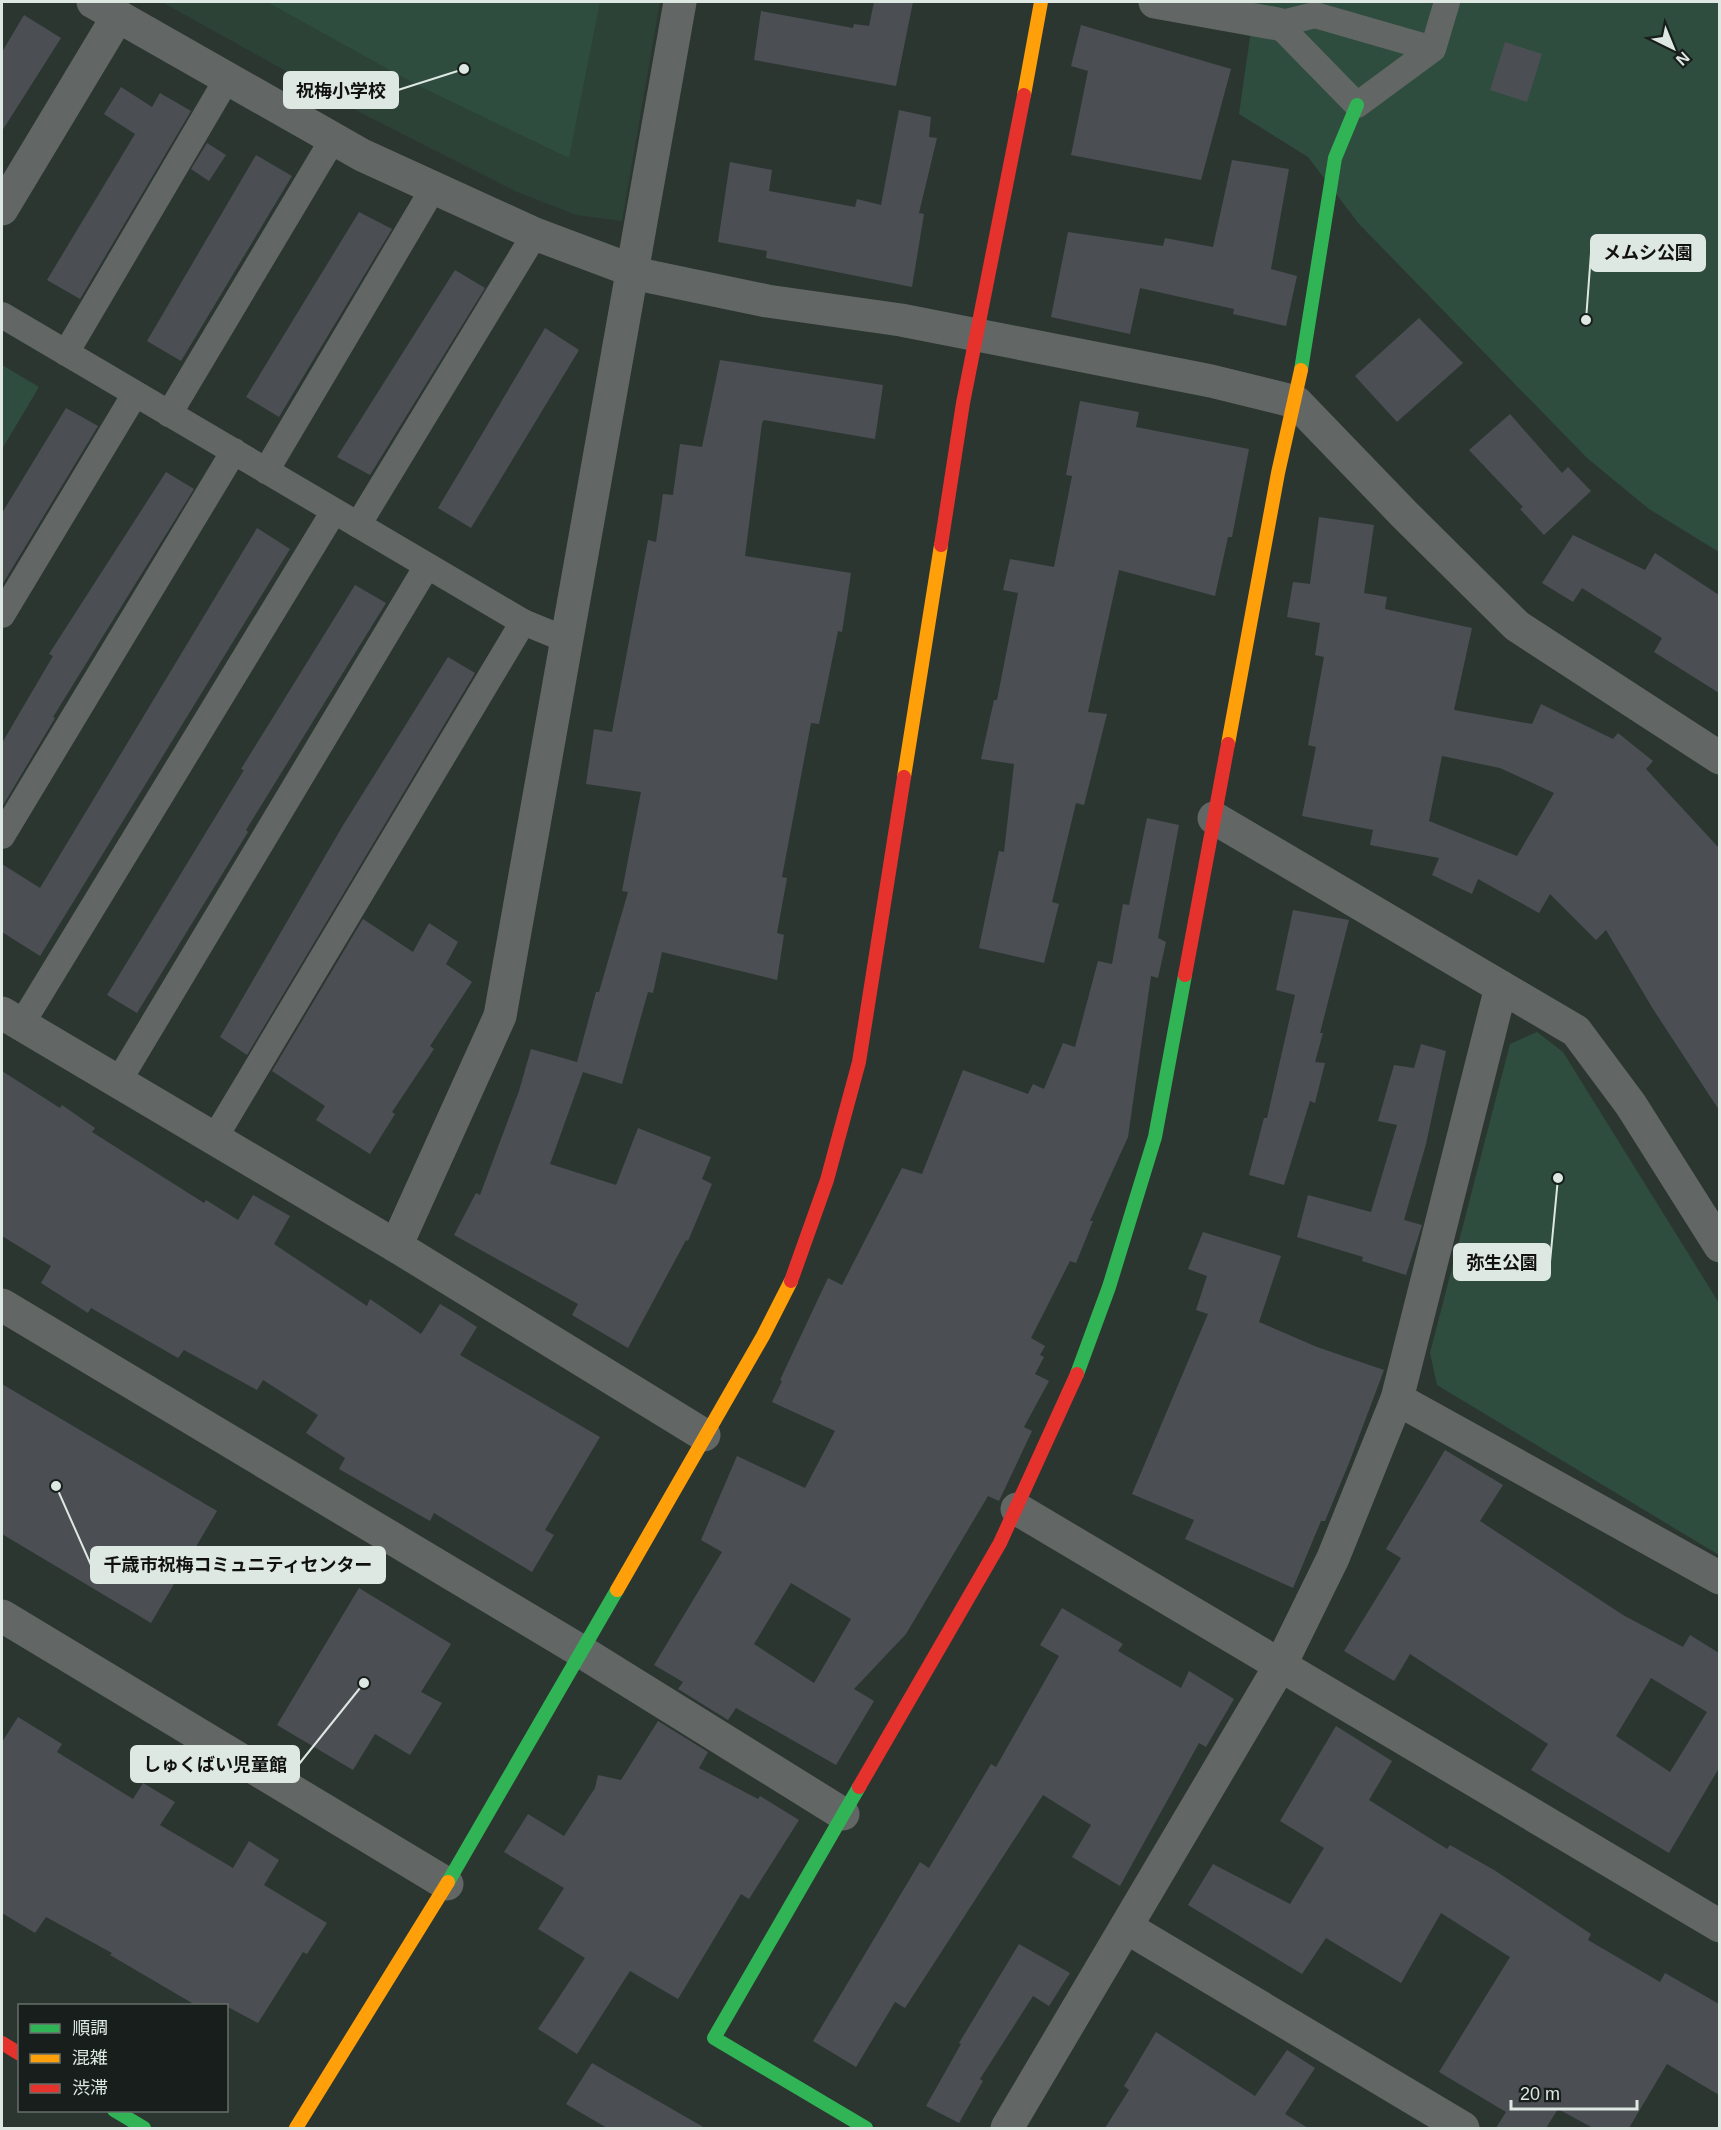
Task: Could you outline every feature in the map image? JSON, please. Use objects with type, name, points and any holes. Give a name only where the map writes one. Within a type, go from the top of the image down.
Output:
[{"type":"street","points":[[396,1246],[500,1016],[680,2]]},
{"type":"street","points":[[296,2128],[447,1884],[579,1650],[762,1336],[798,1267],[827,1180],[859,1062],[961,415],[1041,2]]},
{"type":"street","points":[[1155,2],[1278,24]]},
{"type":"street","points":[[2,209],[105,9],[362,155],[535,234],[646,276],[767,301],[901,320],[1211,381],[1296,402],[1517,626],[1719,758]]},
{"type":"street","points":[[866,2128],[714,2038],[1000,1543],[1077,1374],[1125,1239],[1155,1137],[1278,473],[1296,402],[1335,158],[1357,105]]},
{"type":"street","points":[[1214,818],[1576,1032],[1631,1105],[1714,1225]]},
{"type":"street","points":[[1007,2128],[1280,1666],[1333,1558],[1397,1399],[1501,987]]},
{"type":"street","points":[[11,1019],[396,1246],[704,1435]]},
{"type":"street","points":[[2,1305],[579,1650],[843,1814]]},
{"type":"street","points":[[1397,1399],[1719,1578]]},
{"type":"street","points":[[1017,1509],[1719,1926]]},
{"type":"street","points":[[2,1616],[447,1884]]},
{"type":"street","points":[[1126,1927],[1463,2128]]},
{"type":"street","points":[[2,2043],[18,2053]]},
{"type":"street","points":[[117,2112],[144,2128]]},
{"type":"lane","points":[[1278,24],[1357,105],[1433,49],[1447,2]]},
{"type":"lane","points":[[1278,24],[1315,15],[1433,49]]},
{"type":"lane","points":[[66,352],[227,79]]},
{"type":"lane","points":[[170,414],[333,139]]},
{"type":"lane","points":[[266,471],[434,187]]},
{"type":"lane","points":[[358,525],[535,234]]},
{"type":"lane","points":[[2,315],[522,622],[567,640]]},
{"type":"lane","points":[[2,615],[135,394]]},
{"type":"lane","points":[[2,836],[234,452]]},
{"type":"lane","points":[[11,1019],[334,511]]},
{"type":"lane","points":[[118,1082],[427,566]]},
{"type":"lane","points":[[214,1138],[522,622]]},
{"type":"shaded area","points":[[162,2],[660,2],[622,221],[576,215],[515,191],[361,113]]},
{"type":"shaded area","points":[[267,2],[600,2],[569,158],[415,84]]},
{"type":"shaded area","points":[[1255,2],[1719,2],[1719,552],[1649,509],[1587,458],[1359,224],[1308,157],[1239,114]]},
{"type":"shaded area","points":[[2,365],[39,387],[2,449]]},
{"type":"shaded area","points":[[1537,1032],[1563,1052],[1719,1303],[1719,1555],[1437,1385],[1430,1353],[1510,1044]]},
{"type":"building","points":[[874,2],[913,2],[896,86],[754,60],[761,11],[853,28],[854,24],[869,26]]},
{"type":"building","points":[[24,15],[61,38],[2,131],[2,52]]},
{"type":"building","points":[[1081,25],[1231,69],[1201,180],[1071,155],[1088,71],[1071,66]]},
{"type":"building","points":[[1505,42],[1542,54],[1527,102],[1490,90]]},
{"type":"building","points":[[121,87],[152,107],[160,93],[191,111],[80,299],[47,280],[135,134],[104,114]]},
{"type":"building","points":[[899,110],[931,117],[929,137],[937,138],[919,213],[924,214],[912,287],[766,258],[767,251],[718,242],[730,162],[772,170],[769,191],[855,207],[857,199],[881,205]]},
{"type":"building","points":[[207,143],[226,155],[209,181],[191,169]]},
{"type":"building","points":[[256,155],[292,176],[181,361],[147,341]]},
{"type":"building","points":[[1232,160],[1289,169],[1271,269],[1297,276],[1286,326],[1233,314],[1234,309],[1140,288],[1130,334],[1051,317],[1068,232],[1163,246],[1165,238],[1213,247]]},
{"type":"building","points":[[359,212],[392,229],[279,417],[246,397]]},
{"type":"building","points":[[455,270],[485,288],[370,475],[337,457]]},
{"type":"building","points":[[1419,318],[1463,363],[1397,422],[1355,376]]},
{"type":"building","points":[[545,328],[579,350],[471,528],[438,508]]},
{"type":"building","points":[[720,360],[883,385],[875,439],[764,420],[762,423],[745,556],[851,573],[842,632],[838,631],[819,724],[811,723],[782,877],[787,878],[777,933],[784,935],[777,980],[662,952],[653,993],[648,992],[622,1084],[583,1072],[550,1164],[616,1185],[638,1128],[711,1157],[702,1179],[712,1184],[688,1241],[686,1240],[628,1348],[572,1315],[578,1304],[454,1235],[476,1193],[480,1195],[519,1091],[531,1049],[577,1062],[596,992],[599,992],[628,892],[622,891],[641,792],[586,784],[594,729],[612,732],[648,540],[656,542],[663,494],[673,495],[680,444],[702,447]]},
{"type":"building","points":[[1080,401],[1139,412],[1136,427],[1249,449],[1232,537],[1228,537],[1215,596],[1119,570],[1088,712],[1107,714],[1084,805],[1076,803],[1052,902],[1059,904],[1044,963],[979,948],[999,851],[1004,852],[1014,764],[981,759],[994,700],[997,700],[1018,593],[1003,590],[1010,559],[1054,567],[1072,476],[1066,475]]},
{"type":"building","points":[[66,408],[98,426],[2,585],[2,513]]},
{"type":"building","points":[[1510,414],[1562,473],[1568,467],[1591,491],[1544,535],[1520,509],[1523,507],[1469,450]]},
{"type":"building","points":[[166,472],[194,489],[53,717],[55,718],[2,807],[2,743],[53,656],[49,654]]},
{"type":"building","points":[[1319,517],[1374,525],[1364,593],[1387,597],[1385,609],[1472,628],[1454,710],[1532,724],[1541,704],[1613,739],[1618,733],[1653,761],[1646,769],[1719,848],[1719,1110],[1653,1009],[1606,930],[1596,940],[1550,894],[1539,913],[1478,879],[1472,894],[1432,875],[1439,858],[1370,845],[1373,830],[1302,816],[1316,747],[1308,745],[1324,657],[1315,655],[1320,623],[1287,617],[1293,582],[1310,584]],"holes":[[[1442,756],[1500,768],[1554,793],[1517,856],[1429,821]]]},
{"type":"building","points":[[257,528],[290,549],[40,956],[2,932],[2,864],[40,888]]},
{"type":"building","points":[[1573,535],[1645,570],[1655,553],[1719,595],[1719,693],[1654,652],[1662,638],[1582,588],[1573,602],[1542,583]]},
{"type":"building","points":[[355,585],[386,603],[246,830],[248,832],[137,1013],[107,995],[244,770],[241,769]]},
{"type":"building","points":[[448,657],[475,673],[247,1055],[220,1037],[342,827]]},
{"type":"building","points":[[1147,818],[1179,825],[1158,938],[1166,942],[1158,978],[1151,976],[1128,1137],[1090,1221],[1093,1221],[1076,1263],[1070,1261],[1031,1338],[1045,1346],[1040,1355],[1044,1357],[1035,1374],[1049,1381],[1024,1427],[1032,1431],[999,1501],[988,1496],[906,1634],[854,1689],[874,1701],[836,1765],[736,1708],[728,1720],[678,1689],[683,1682],[654,1665],[722,1552],[701,1540],[737,1456],[805,1488],[835,1431],[772,1402],[828,1278],[842,1285],[902,1168],[922,1174],[963,1070],[1028,1094],[1033,1084],[1044,1089],[1063,1043],[1075,1047],[1098,961],[1112,964],[1123,904],[1129,905]],"holes":[[[791,1583],[851,1619],[814,1683],[754,1644]]]},
{"type":"building","points":[[1293,910],[1349,920],[1320,1033],[1323,1033],[1315,1062],[1325,1063],[1315,1103],[1310,1101],[1284,1185],[1249,1175],[1264,1118],[1267,1118],[1295,995],[1276,990]]},
{"type":"building","points":[[363,919],[413,952],[429,923],[458,942],[446,964],[472,982],[430,1046],[434,1049],[392,1112],[395,1114],[370,1154],[316,1120],[325,1106],[272,1071]]},
{"type":"building","points":[[1421,1044],[1446,1051],[1426,1144],[1404,1220],[1422,1225],[1406,1275],[1362,1261],[1363,1257],[1297,1237],[1308,1195],[1371,1212],[1397,1125],[1378,1121],[1394,1065],[1414,1068]]},
{"type":"building","points":[[2,1071],[60,1108],[62,1105],[95,1128],[92,1132],[204,1203],[206,1200],[238,1220],[253,1195],[290,1216],[274,1244],[367,1306],[370,1299],[421,1334],[440,1304],[457,1314],[477,1327],[460,1355],[600,1437],[545,1530],[554,1535],[532,1572],[434,1513],[430,1521],[339,1469],[345,1458],[306,1433],[318,1415],[263,1380],[257,1390],[184,1350],[178,1358],[91,1308],[88,1313],[41,1283],[51,1266],[2,1236]]},
{"type":"building","points":[[1203,1232],[1281,1256],[1259,1322],[1317,1347],[1384,1370],[1325,1521],[1321,1521],[1293,1588],[1185,1539],[1194,1520],[1132,1494],[1208,1314],[1196,1310],[1207,1276],[1188,1269]]},
{"type":"building","points":[[2,1384],[217,1511],[151,1623],[2,1534]]},
{"type":"building","points":[[1445,1450],[1503,1485],[1480,1521],[1623,1615],[1683,1647],[1690,1635],[1719,1653],[1719,1768],[1669,1853],[1531,1770],[1548,1744],[1410,1654],[1394,1681],[1344,1651],[1401,1558],[1386,1549]],"holes":[[[1651,1678],[1707,1712],[1670,1772],[1616,1736]]]},
{"type":"building","points":[[359,1588],[451,1644],[421,1692],[442,1703],[410,1755],[375,1734],[353,1770],[277,1725]]},
{"type":"building","points":[[1062,1608],[1123,1644],[1118,1651],[1181,1688],[1189,1671],[1234,1699],[1206,1747],[1199,1743],[1120,1886],[1072,1857],[1091,1825],[1043,1795],[905,2008],[895,2002],[856,2067],[813,2041],[920,1862],[929,1868],[991,1764],[996,1767],[1059,1656],[1040,1645]]},
{"type":"building","points":[[18,1717],[62,1744],[57,1752],[133,1799],[143,1783],[175,1802],[160,1825],[233,1868],[249,1841],[279,1860],[264,1885],[327,1923],[307,1954],[303,1952],[258,2023],[228,2007],[228,2004],[194,2004],[110,1955],[112,1953],[46,1917],[35,1933],[2,1913],[2,1742]]},
{"type":"building","points":[[658,1721],[708,1752],[699,1768],[758,1799],[760,1796],[799,1820],[749,1899],[741,1894],[678,1999],[630,1971],[577,2054],[538,2029],[585,1958],[538,1929],[564,1888],[504,1852],[528,1814],[564,1836],[595,1788],[598,1775],[621,1780]]},
{"type":"building","points":[[1336,1726],[1392,1761],[1369,1800],[1447,1849],[1450,1845],[1494,1870],[1591,1934],[1588,1940],[1660,1982],[1665,1973],[1719,2004],[1719,2095],[1667,2064],[1629,2128],[1593,2128],[1558,2109],[1546,2128],[1496,2128],[1506,2112],[1439,2072],[1510,1957],[1441,1913],[1401,1983],[1326,1938],[1302,1974],[1188,1905],[1213,1864],[1290,1904],[1324,1848],[1280,1821]]},
{"type":"building","points":[[1019,1944],[1070,1973],[1049,2006],[1033,1996],[980,2079],[983,2081],[959,2123],[926,2106],[961,2044],[959,2043]]},
{"type":"building","points":[[1156,2032],[1255,2096],[1287,2050],[1315,2068],[1285,2114],[1308,2128],[1105,2128],[1129,2090],[1124,2086]]},
{"type":"building","points":[[592,2063],[705,2128],[607,2128],[566,2104]]},
{"type":"traffic: fast","points":[[1301,370],[1335,158],[1357,105]]},
{"type":"traffic: fast","points":[[1077,1374],[1109,1287],[1155,1137],[1185,975]]},
{"type":"traffic: fast","points":[[448,1882],[617,1590]]},
{"type":"traffic: fast","points":[[859,1787],[714,2038],[866,2128]]},
{"type":"traffic: fast","points":[[117,2112],[144,2128]]},
{"type":"traffic: slow","points":[[1024,95],[1041,2]]},
{"type":"traffic: slow","points":[[1228,744],[1278,473],[1301,370]]},
{"type":"traffic: slow","points":[[904,777],[941,545]]},
{"type":"traffic: slow","points":[[617,1590],[763,1336],[791,1281]]},
{"type":"traffic: slow","points":[[296,2128],[448,1882]]},
{"type":"traffic: jam","points":[[941,545],[963,403],[1024,95]]},
{"type":"traffic: jam","points":[[1185,975],[1228,744]]},
{"type":"traffic: jam","points":[[791,1281],[827,1180],[859,1062],[904,777]]},
{"type":"traffic: jam","points":[[859,1787],[1000,1543],[1077,1374]]},
{"type":"traffic: jam","points":[[2,2043],[18,2053]]},
{"type":"place","name":"祝梅小学校","points":[[464,69]]},
{"type":"place","name":"メムシ公園","points":[[1586,320]]},
{"type":"place","name":"弥生公園","points":[[1558,1178]]},
{"type":"place","name":"千歳市祝梅コミュニティセンター","points":[[56,1486]]},
{"type":"place","name":"しゅくばい児童館","points":[[364,1683]]}]
